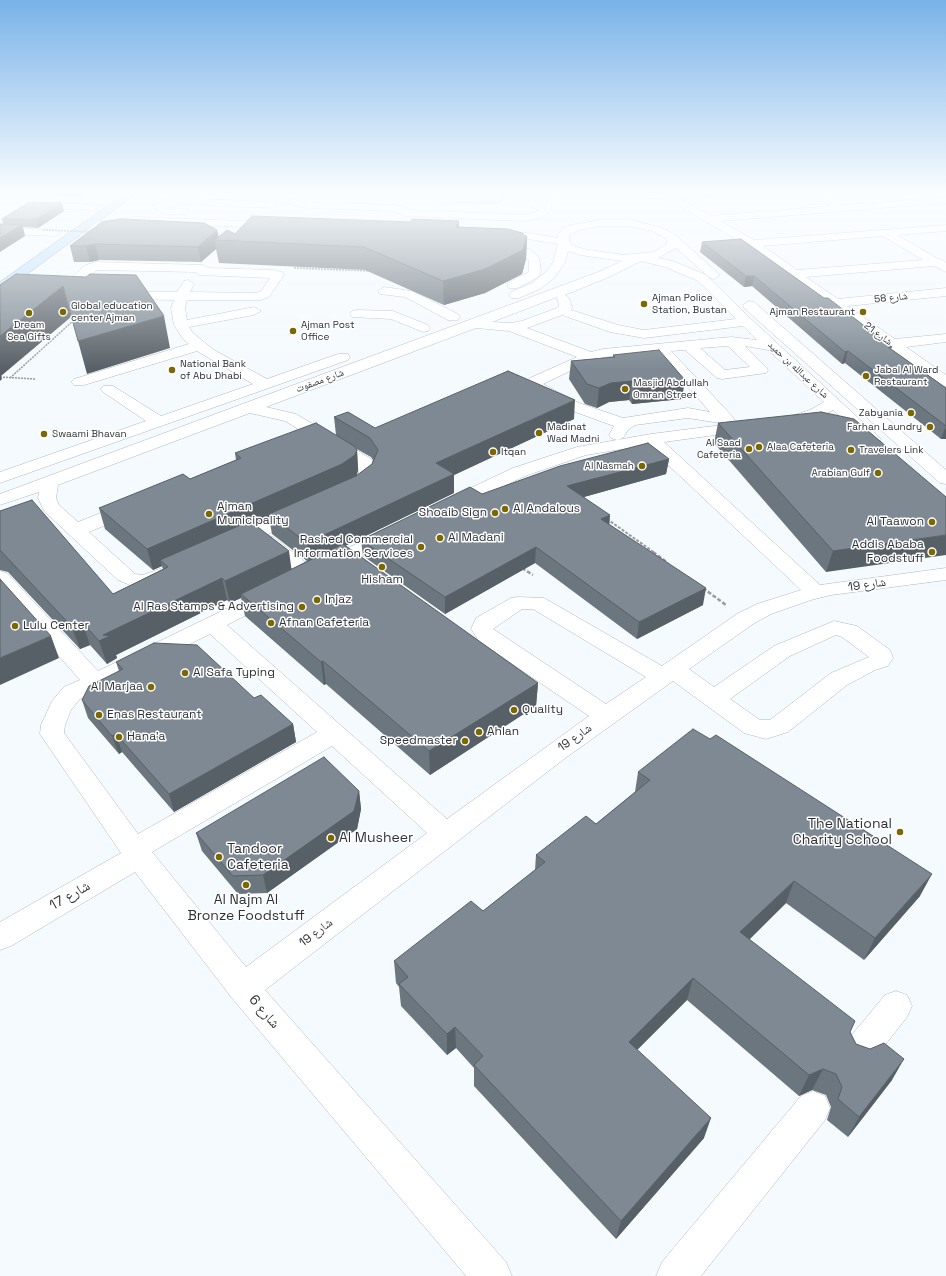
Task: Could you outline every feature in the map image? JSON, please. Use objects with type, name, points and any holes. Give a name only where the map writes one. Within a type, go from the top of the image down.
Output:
[{"type":"main road","points":[[0,288],[57,251]]},
{"type":"street","points":[[516,295],[512,293],[510,288],[533,275],[535,272],[535,259],[524,251]]},
{"type":"street","points":[[393,339],[516,295],[536,286],[551,274],[559,262],[562,251]]},
{"type":"street","points":[[579,251],[592,255],[642,265],[666,251]]},
{"type":"street","name":"شارع عبدالله بن حميد","points":[[686,251],[946,479]]},
{"type":"street","name":"شارع 21","points":[[761,251],[946,382]]},
{"type":"street","points":[[919,251],[941,262],[946,268]]},
{"type":"street","points":[[213,260],[192,279],[181,297],[178,308],[181,325],[188,336],[198,346],[265,384]]},
{"type":"street","points":[[839,261],[851,269]]},
{"type":"street","points":[[795,274],[941,262]]},
{"type":"street","name":"شارع عبدالله بن حميد","points":[[642,265],[682,268],[693,273],[709,284],[751,327],[882,447]]},
{"type":"street","name":"شارع مصفوت","points":[[0,500],[560,292],[604,274],[642,265]]},
{"type":"street","points":[[87,293],[67,292],[64,290],[90,268],[95,266],[201,270],[273,274],[278,276],[265,294],[261,297],[181,297],[102,294]]},
{"type":"street","points":[[384,291],[408,294],[453,317]]},
{"type":"street","points":[[471,325],[511,327],[525,325],[562,310],[566,305],[560,292]]},
{"type":"street","name":"شارع 58","points":[[835,303],[946,292]]},
{"type":"street","points":[[562,310],[590,330],[608,338],[634,333],[654,334],[751,327]]},
{"type":"street","points":[[181,325],[254,311]]},
{"type":"street","points":[[357,314],[393,315],[423,328]]},
{"type":"street","points":[[511,327],[589,356]]},
{"type":"street","points":[[734,341],[751,327]]},
{"type":"street","points":[[892,344],[946,338]]},
{"type":"street","points":[[688,345],[722,375],[760,371],[761,369],[734,341]]},
{"type":"street","points":[[624,424],[573,406],[536,386],[535,384],[538,379],[589,356],[611,352],[734,341],[772,346]]},
{"type":"street","points":[[79,382],[198,346]]},
{"type":"street","points":[[660,348],[730,424]]},
{"type":"street","name":"شارع مصفوت","points":[[0,478],[128,434],[356,352]]},
{"type":"street","points":[[108,389],[159,422]]},
{"type":"street","points":[[777,423],[816,413],[834,403]]},
{"type":"street","points":[[249,408],[285,415],[364,462],[368,466],[368,475],[366,479],[351,490],[338,496]]},
{"type":"street","points":[[615,444],[618,430],[630,421],[679,414],[696,414],[730,424]]},
{"type":"street","points":[[437,512],[478,490],[534,466],[583,451],[615,444],[651,439],[730,424],[777,423],[831,426],[865,432]]},
{"type":"street","points":[[293,441],[315,432]]},
{"type":"street","points":[[105,461],[96,461],[93,456],[128,434]]},
{"type":"street","points":[[651,439],[816,593]]},
{"type":"street","points":[[49,482],[47,498],[51,507],[130,579],[137,581],[153,579],[187,564]]},
{"type":"street","points":[[76,530],[148,500]]},
{"type":"street","points":[[221,548],[310,508]]},
{"type":"street","points":[[0,577],[94,681],[401,529]]},
{"type":"street","points":[[256,533],[310,575]]},
{"type":"street","points":[[347,556],[366,569]]},
{"type":"street","name":"شارع 19","points":[[243,988],[555,752],[667,672],[745,619],[781,602],[816,593],[946,574]]},
{"type":"street","points":[[606,716],[487,636],[482,629],[484,623],[518,603],[537,603],[667,672],[714,699],[753,727],[766,730],[773,729],[839,680],[867,665],[880,661],[882,655],[849,631],[834,628],[782,651],[714,699]]},
{"type":"street","points":[[211,623],[446,834]]},
{"type":"street","name":"شارع 6","points":[[94,681],[72,693],[66,699],[56,716],[52,734],[137,852],[243,988],[492,1276]]},
{"type":"street","name":"شارع 17","points":[[0,937],[334,733]]},
{"type":"street","points":[[858,1053],[896,1006]]},
{"type":"street","points":[[676,1276],[813,1108]]},
{"type":"path","points":[[289,268],[392,272],[384,291]]},
{"type":"path","points":[[10,378],[102,294]]},
{"type":"path","points":[[0,377],[35,380]]},
{"type":"path","points":[[602,515],[670,565]]},
{"type":"path","points":[[520,566],[533,575]]},
{"type":"path","points":[[701,587],[745,619]]},
{"type":"building","points":[[372,251],[522,251],[485,269],[443,281]]},
{"type":"building","points":[[713,251],[757,251],[824,298],[828,298],[892,347],[888,347],[946,388],[946,426],[848,351],[845,352],[754,276],[746,276]]},
{"type":"building","points":[[16,274],[86,277],[90,274],[136,275],[164,316],[78,341],[63,286],[0,336],[0,285]]},
{"type":"building","points":[[659,350],[685,380],[634,385],[632,381],[611,383],[599,388],[587,384],[571,361],[615,357],[613,355]]},
{"type":"building","points":[[508,371],[575,400],[436,463],[454,474],[307,543],[269,514],[356,476],[372,464],[378,450],[370,438],[334,417],[348,412],[375,428]]},
{"type":"building","points":[[821,412],[854,419],[946,497],[946,535],[833,551],[718,423]]},
{"type":"building","points":[[316,423],[354,446],[357,450],[355,455],[342,464],[147,549],[99,508],[183,474],[190,479],[241,458],[235,453]]},
{"type":"building","points":[[648,443],[669,459],[567,486],[610,515],[601,519],[706,588],[639,622],[536,547],[445,597],[361,540],[470,487],[482,494],[560,466]]},
{"type":"building","points":[[32,500],[113,594],[168,567],[160,560],[250,521],[289,551],[225,581],[222,578],[103,635],[110,636],[99,641],[82,622],[72,627],[0,550],[0,511]]},
{"type":"building","points":[[343,544],[538,683],[429,751],[241,594]]},
{"type":"building","points":[[0,579],[51,636],[0,658]]},
{"type":"building","points":[[154,643],[197,645],[254,698],[261,695],[293,724],[169,794],[116,734],[112,736],[82,700],[89,686],[123,669],[116,662]]},
{"type":"building","points":[[693,729],[710,739],[716,735],[932,874],[875,938],[794,881],[740,932],[855,1021],[850,1032],[856,1044],[870,1049],[884,1043],[904,1059],[859,1117],[838,1099],[842,1087],[836,1074],[823,1069],[809,1075],[693,978],[629,1042],[711,1118],[621,1221],[474,1065],[483,1056],[455,1027],[447,1034],[399,984],[408,977],[394,961],[471,901],[483,911],[545,862],[536,855],[586,816],[596,824],[650,780],[638,772]]},
{"type":"building","points":[[324,757],[359,791],[354,811],[263,875],[233,876],[196,833]]},
{"type":"place","name":"Ajman Police Station, Bustan","points":[[644,304]]},
{"type":"place","name":"Global education center Ajman","points":[[63,312]]},
{"type":"place","name":"Ajman Restaurant","points":[[863,312]]},
{"type":"place","name":"Dream Sea Gifts","points":[[29,313]]},
{"type":"place","name":"Ajman Post Office","points":[[293,331]]},
{"type":"place","name":"National Bank of Abu Dhabi","points":[[172,370]]},
{"type":"place","name":"Jabal Al Ward Restaurant","points":[[866,376]]},
{"type":"place","name":"Masjid Abdullah Omran Street","points":[[625,389]]},
{"type":"place","name":"Zabyania","points":[[911,413]]},
{"type":"place","name":"Farhan Laundry","points":[[930,427]]},
{"type":"place","name":"Madinat Wad Madni","points":[[539,433]]},
{"type":"place","name":"Swaami Bhavan","points":[[44,434]]},
{"type":"place","name":"Alaa Cafeteria","points":[[759,447]]},
{"type":"place","name":"Al Saad Cafeteria","points":[[749,449]]},
{"type":"place","name":"Travelers Link","points":[[851,450]]},
{"type":"place","name":"Itqan","points":[[493,452]]},
{"type":"place","name":"Al Nasmah","points":[[642,466]]},
{"type":"place","name":"Arabian Gulf","points":[[878,473]]},
{"type":"place","name":"Al Andalous","points":[[505,509]]},
{"type":"place","name":"Shoaib Sign","points":[[495,513]]},
{"type":"place","name":"Ajman Municipality","points":[[209,514]]},
{"type":"place","name":"Al Taawon","points":[[932,522]]},
{"type":"place","name":"Al Madani","points":[[440,538]]},
{"type":"place","name":"Rashed Commercial Information Services","points":[[421,547]]},
{"type":"place","name":"Addis Ababa Foodstuff","points":[[932,552]]},
{"type":"place","name":"Hisham","points":[[382,567]]},
{"type":"place","name":"Injaz","points":[[317,600]]},
{"type":"place","name":"Al Ras Stamps & Advertising","points":[[302,607]]},
{"type":"place","name":"Afnan Cafeteria","points":[[271,623]]},
{"type":"place","name":"Lulu Center","points":[[15,626]]},
{"type":"place","name":"Al Safa Typing","points":[[185,673]]},
{"type":"place","name":"Al Marjaa","points":[[151,687]]},
{"type":"place","name":"Quality","points":[[514,710]]},
{"type":"place","name":"Enas Restaurant","points":[[99,715]]},
{"type":"place","name":"Ahlan","points":[[479,732]]},
{"type":"place","name":"Hana'a","points":[[119,737]]},
{"type":"place","name":"Speedmaster","points":[[465,741]]},
{"type":"place","name":"The National Charity School","points":[[900,832]]},
{"type":"place","name":"Al Musheer","points":[[331,838]]},
{"type":"place","name":"Tandoor Cafeteria","points":[[219,857]]},
{"type":"place","name":"Al Najm Al Bronze Foodstuff","points":[[246,885]]}]
